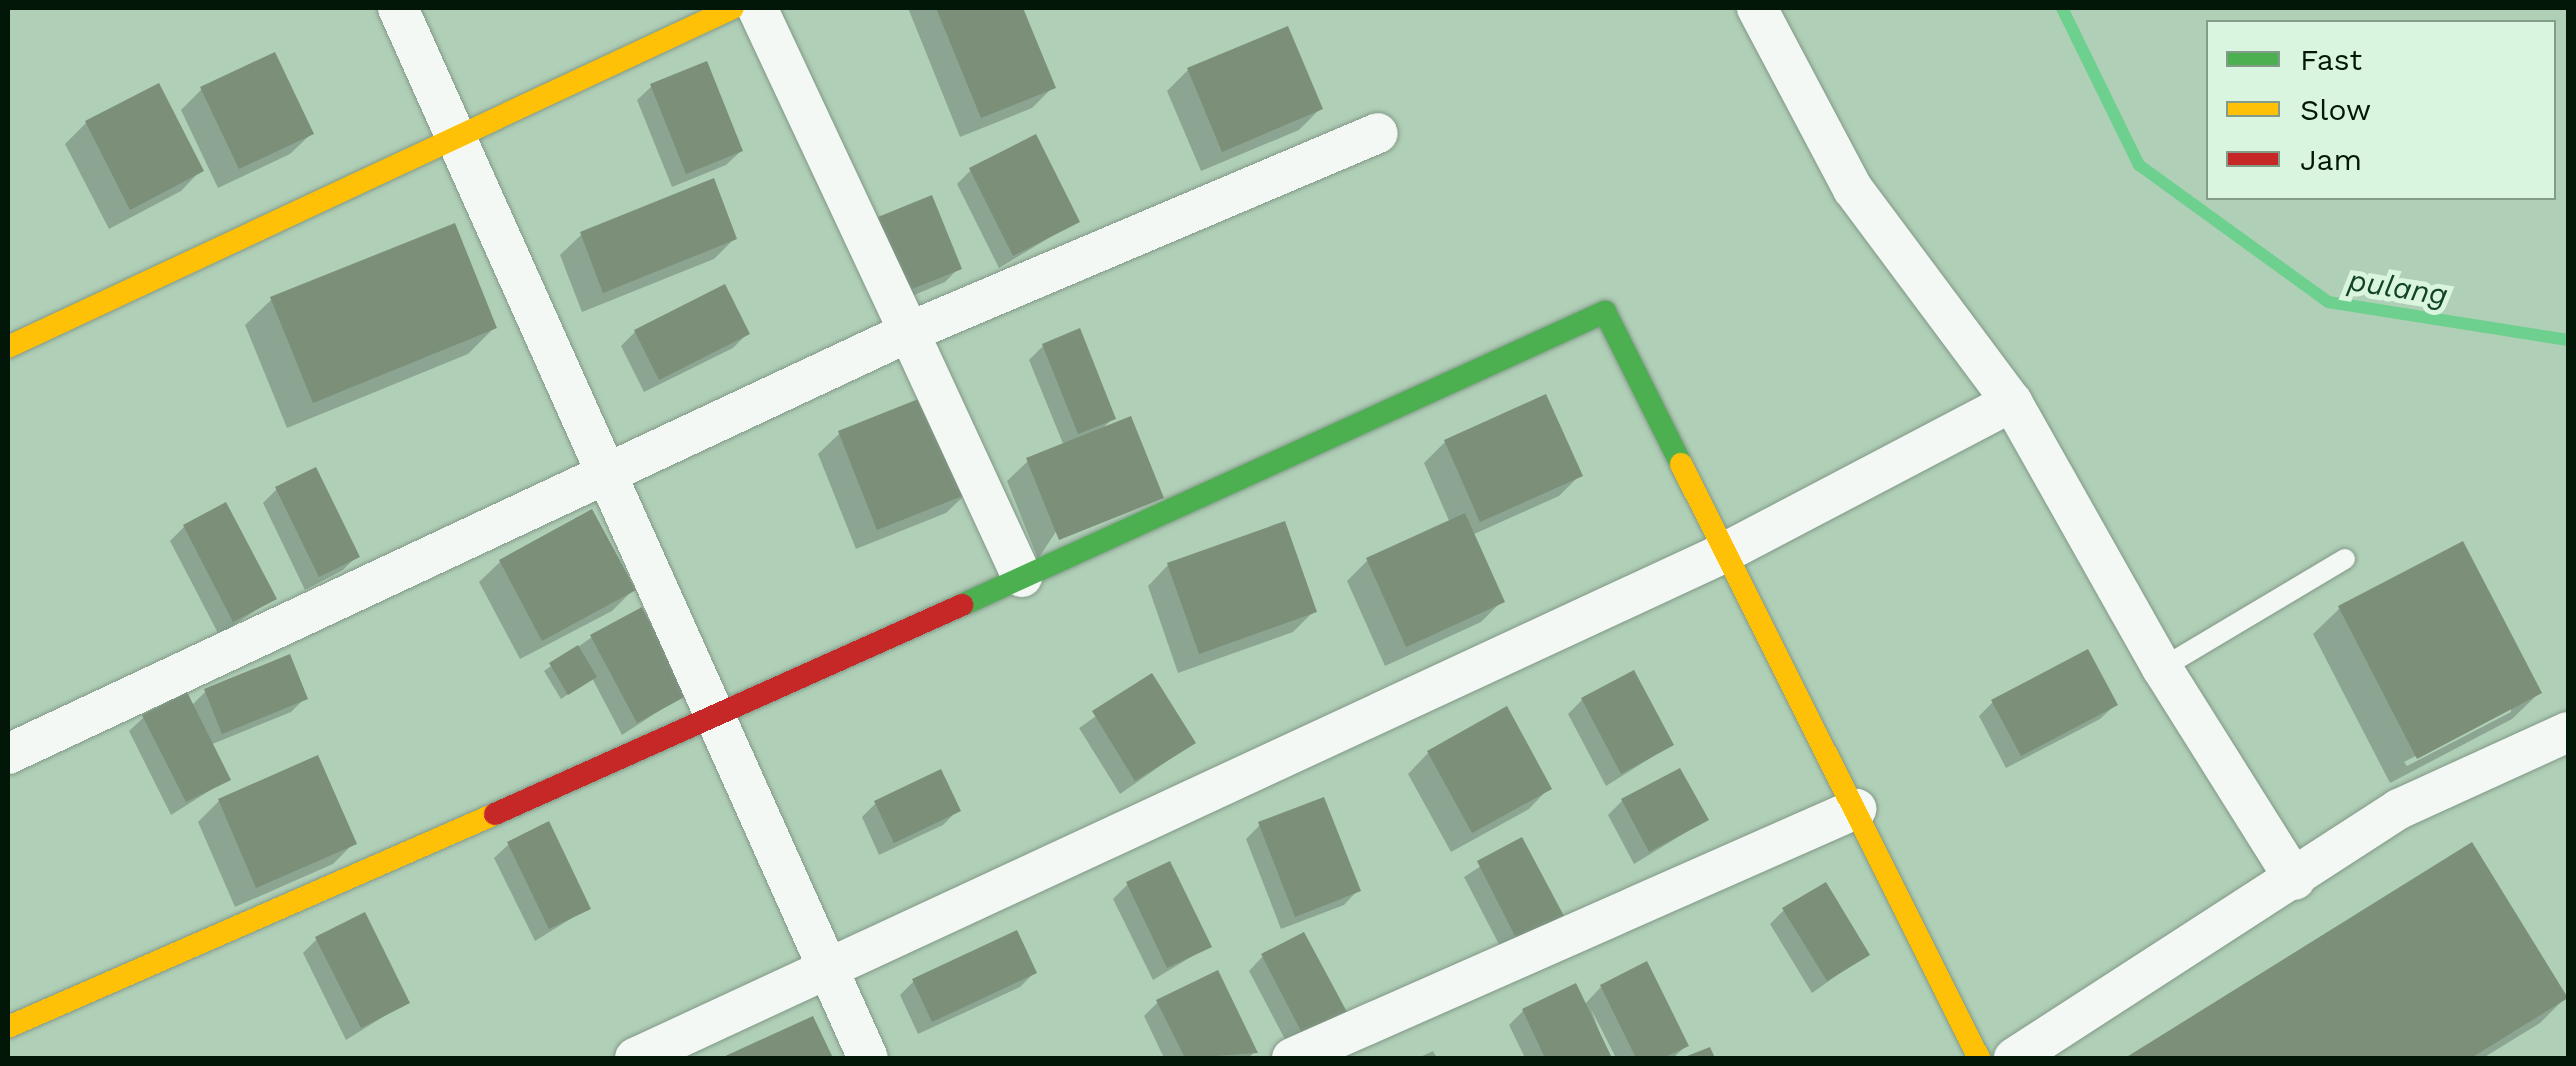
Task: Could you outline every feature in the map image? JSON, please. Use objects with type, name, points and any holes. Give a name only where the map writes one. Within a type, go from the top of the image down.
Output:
[{"type":"street","points":[[398,8],[868,1058]]},
{"type":"street","points":[[8,347],[733,8]]},
{"type":"street","points":[[757,8],[1022,578]]},
{"type":"street","points":[[1757,8],[1853,189],[2012,402],[2162,668],[2296,880]]},
{"type":"street","points":[[8,754],[909,332],[1378,133]]},
{"type":"street","points":[[8,1026],[715,716],[1605,312],[1979,1058]]},
{"type":"street","points":[[635,1058],[1726,552],[2012,402]]},
{"type":"street","points":[[2014,1058],[2296,880],[2399,809],[2568,732]]},
{"type":"street","points":[[1292,1058],[1856,809]]},
{"type":"lane","points":[[2162,668],[2345,559]]},
{"type":"building","points":[[936,8],[1023,8],[1056,88],[981,118]]},
{"type":"building","points":[[1288,26],[1323,109],[1222,152],[1187,68]]},
{"type":"building","points":[[275,52],[314,134],[239,169],[200,87]]},
{"type":"building","points":[[707,61],[743,151],[686,174],[650,84]]},
{"type":"building","points":[[159,83],[204,171],[130,210],[85,121]]},
{"type":"building","points":[[1036,134],[1080,222],[1013,256],[969,168]]},
{"type":"building","points":[[714,178],[737,239],[603,293],[580,232]]},
{"type":"building","points":[[932,195],[962,269],[907,291],[878,217]]},
{"type":"building","points":[[455,223],[497,328],[313,403],[270,297]]},
{"type":"building","points":[[725,284],[750,334],[659,380],[634,330]]},
{"type":"building","points":[[1080,328],[1116,419],[1078,434],[1042,344]]},
{"type":"building","points":[[931,394],[970,493],[877,530],[838,431]]},
{"type":"building","points":[[1546,394],[1583,476],[1480,522],[1444,440]]},
{"type":"building","points":[[1131,416],[1164,498],[1059,540],[1026,458]]},
{"type":"building","points":[[316,467],[360,557],[319,577],[275,487]]},
{"type":"building","points":[[226,502],[277,599],[233,622],[183,525]]},
{"type":"building","points":[[592,509],[636,590],[542,641],[499,560]]},
{"type":"building","points":[[1465,513],[1505,602],[1406,647],[1366,558]]},
{"type":"building","points":[[1285,521],[1317,612],[1199,654],[1167,563]]},
{"type":"building","points":[[2463,541],[2542,693],[2417,759],[2338,606]]},
{"type":"building","points":[[642,607],[688,695],[637,723],[590,635]]},
{"type":"building","points":[[578,645],[597,677],[568,695],[549,663]]},
{"type":"building","points":[[2088,649],[2118,705],[2021,756],[1991,700]]},
{"type":"building","points":[[290,654],[308,699],[222,734],[204,689]]},
{"type":"building","points":[[1634,670],[1674,745],[1621,774],[1581,698]]},
{"type":"building","points":[[1152,673],[1196,743],[1135,781],[1092,711]]},
{"type":"building","points":[[187,692],[231,780],[186,802],[142,715]]},
{"type":"building","points":[[1507,706],[1552,789],[1472,833],[1427,751]]},
{"type":"building","points":[[318,755],[357,844],[256,888],[218,799]]},
{"type":"building","points":[[1680,768],[1709,820],[1649,852],[1621,799]]},
{"type":"building","points":[[941,769],[961,811],[894,843],[874,801]]},
{"type":"building","points":[[1324,797],[1361,891],[1295,917],[1258,822]]},
{"type":"building","points":[[549,821],[591,909],[549,929],[507,842]]},
{"type":"building","points":[[1522,837],[1564,916],[1517,940],[1477,861]]},
{"type":"building","points":[[2472,842],[2568,998],[2471,1058],[2125,1058]]},
{"type":"building","points":[[1170,861],[1212,947],[1167,968],[1126,882]]},
{"type":"building","points":[[1826,882],[1870,955],[1827,981],[1782,908]]},
{"type":"building","points":[[365,912],[410,1003],[361,1028],[315,937]]},
{"type":"building","points":[[1017,930],[1037,973],[932,1022],[912,979]]},
{"type":"building","points":[[1304,932],[1347,1012],[1303,1035],[1261,954]]},
{"type":"building","points":[[1647,961],[1689,1046],[1663,1058],[1636,1058],[1600,985]]},
{"type":"building","points":[[1218,970],[1258,1053],[1185,1058],[1156,1000]]},
{"type":"building","points":[[1576,983],[1612,1058],[1545,1058],[1522,1009]]},
{"type":"building","points":[[813,1016],[833,1058],[721,1058]]},
{"type":"building","points":[[1710,1047],[1715,1058],[1682,1058]]},
{"type":"waterway","name":"pulang","points":[[2062,8],[2139,165],[2328,302],[2568,340]]},
{"type":"traffic: fast","points":[[962,605],[1605,312],[1681,464]]},
{"type":"traffic: slow","points":[[8,347],[733,8]]},
{"type":"traffic: slow","points":[[1681,464],[1979,1058]]},
{"type":"traffic: slow","points":[[8,1027],[495,814]]},
{"type":"traffic: jam","points":[[495,814],[962,605]]}]
